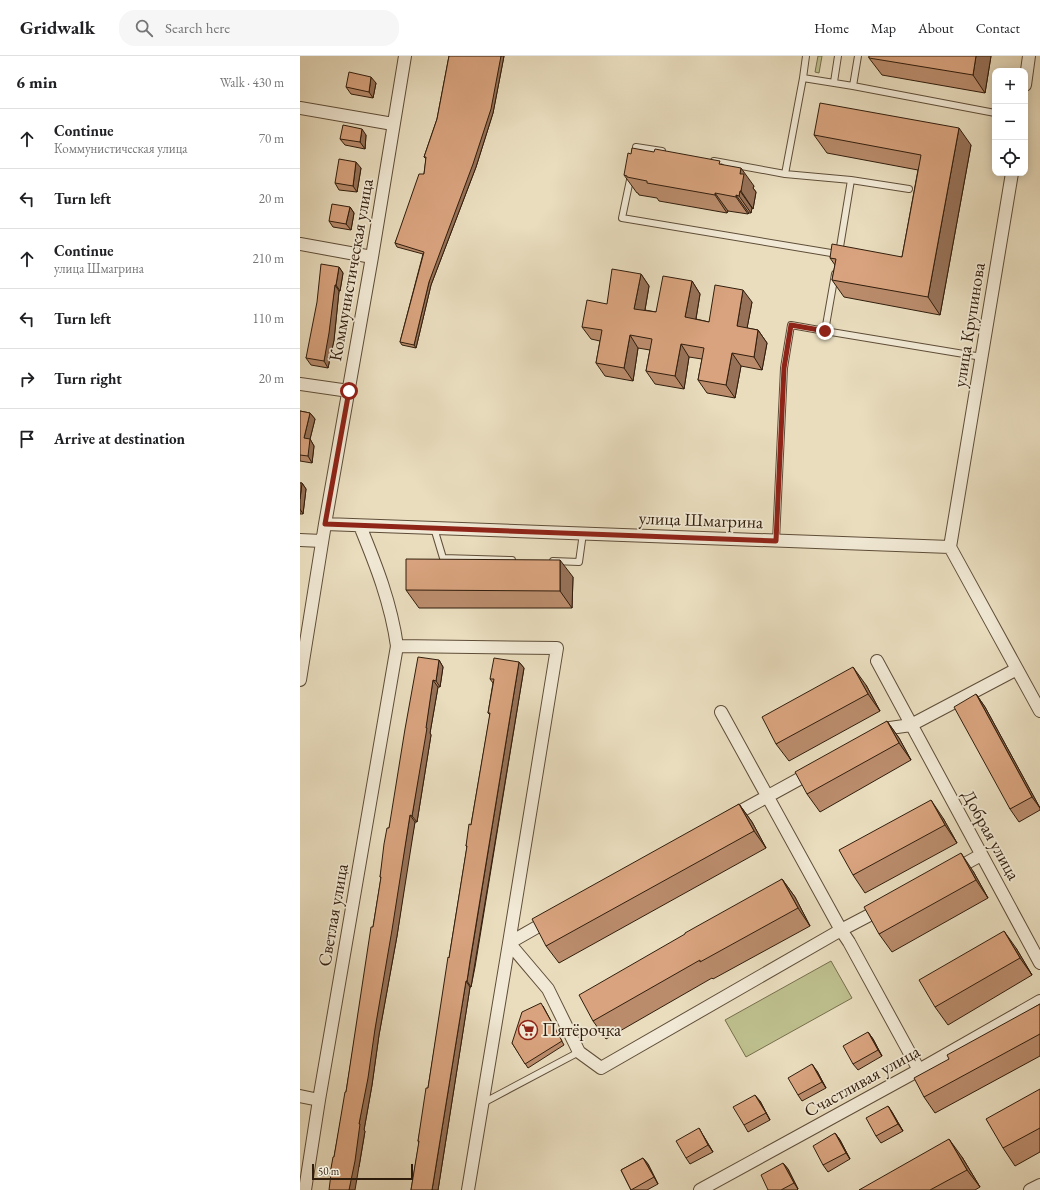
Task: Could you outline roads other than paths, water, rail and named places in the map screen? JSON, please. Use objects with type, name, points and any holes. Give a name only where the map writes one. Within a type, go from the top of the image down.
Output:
[{"type":"street","name":"Коммунистическая улица","points":[[300,677],[405,56]]},
{"type":"street","points":[[1028,68],[1030,56]]},
{"type":"street","points":[[300,108],[394,124]]},
{"type":"street","name":"улица Крупинова","points":[[950,547],[1012,176]]},
{"type":"street","points":[[300,244],[372,257]]},
{"type":"street","points":[[300,384],[349,391]]},
{"type":"street","name":"улица Шмагрина","points":[[325,524],[950,547]]},
{"type":"street","points":[[360,526],[381,578],[397,646],[557,648],[510,943],[468,1190]]},
{"type":"street","points":[[300,540],[322,541]]},
{"type":"street","points":[[950,547],[1040,711]]},
{"type":"street","name":"Светлая улица","points":[[304,1190],[397,646]]},
{"type":"street","name":"Добрая улица","points":[[877,661],[1040,963]]},
{"type":"street","points":[[870,739],[890,728],[911,725],[1017,669]]},
{"type":"street","points":[[721,712],[919,1070]]},
{"type":"street","points":[[719,824],[822,766]]},
{"type":"street","points":[[946,874],[981,855]]},
{"type":"street","points":[[510,943],[548,989],[579,1052],[601,1068],[841,930],[890,904]]},
{"type":"street","points":[[510,943],[562,912]]},
{"type":"street","name":"Счастливая улица","points":[[700,1190],[919,1070],[1040,1001]]},
{"type":"street","points":[[300,1096],[319,1100]]},
{"type":"street","points":[[1030,1190],[1040,1184]]},
{"type":"lane","points":[[785,174],[806,56]]},
{"type":"lane","points":[[834,82],[838,56]]},
{"type":"lane","points":[[853,86],[858,56]]},
{"type":"lane","points":[[803,78],[834,82],[992,112]]},
{"type":"lane","points":[[634,161],[636,147],[668,153]]},
{"type":"lane","points":[[707,160],[785,174],[851,180],[909,189]]},
{"type":"lane","points":[[632,168],[622,218],[845,256]]},
{"type":"lane","points":[[837,262],[851,180]]},
{"type":"lane","points":[[825,331],[836,270]]},
{"type":"lane","points":[[776,541],[784,368],[791,325],[982,356]]},
{"type":"lane","points":[[434,528],[443,558],[515,560]]},
{"type":"lane","points":[[547,561],[579,562],[583,533]]},
{"type":"lane","points":[[482,1104],[579,1052]]},
{"type":"place","name":"Пятёрочка","points":[[528,1030]]}]
